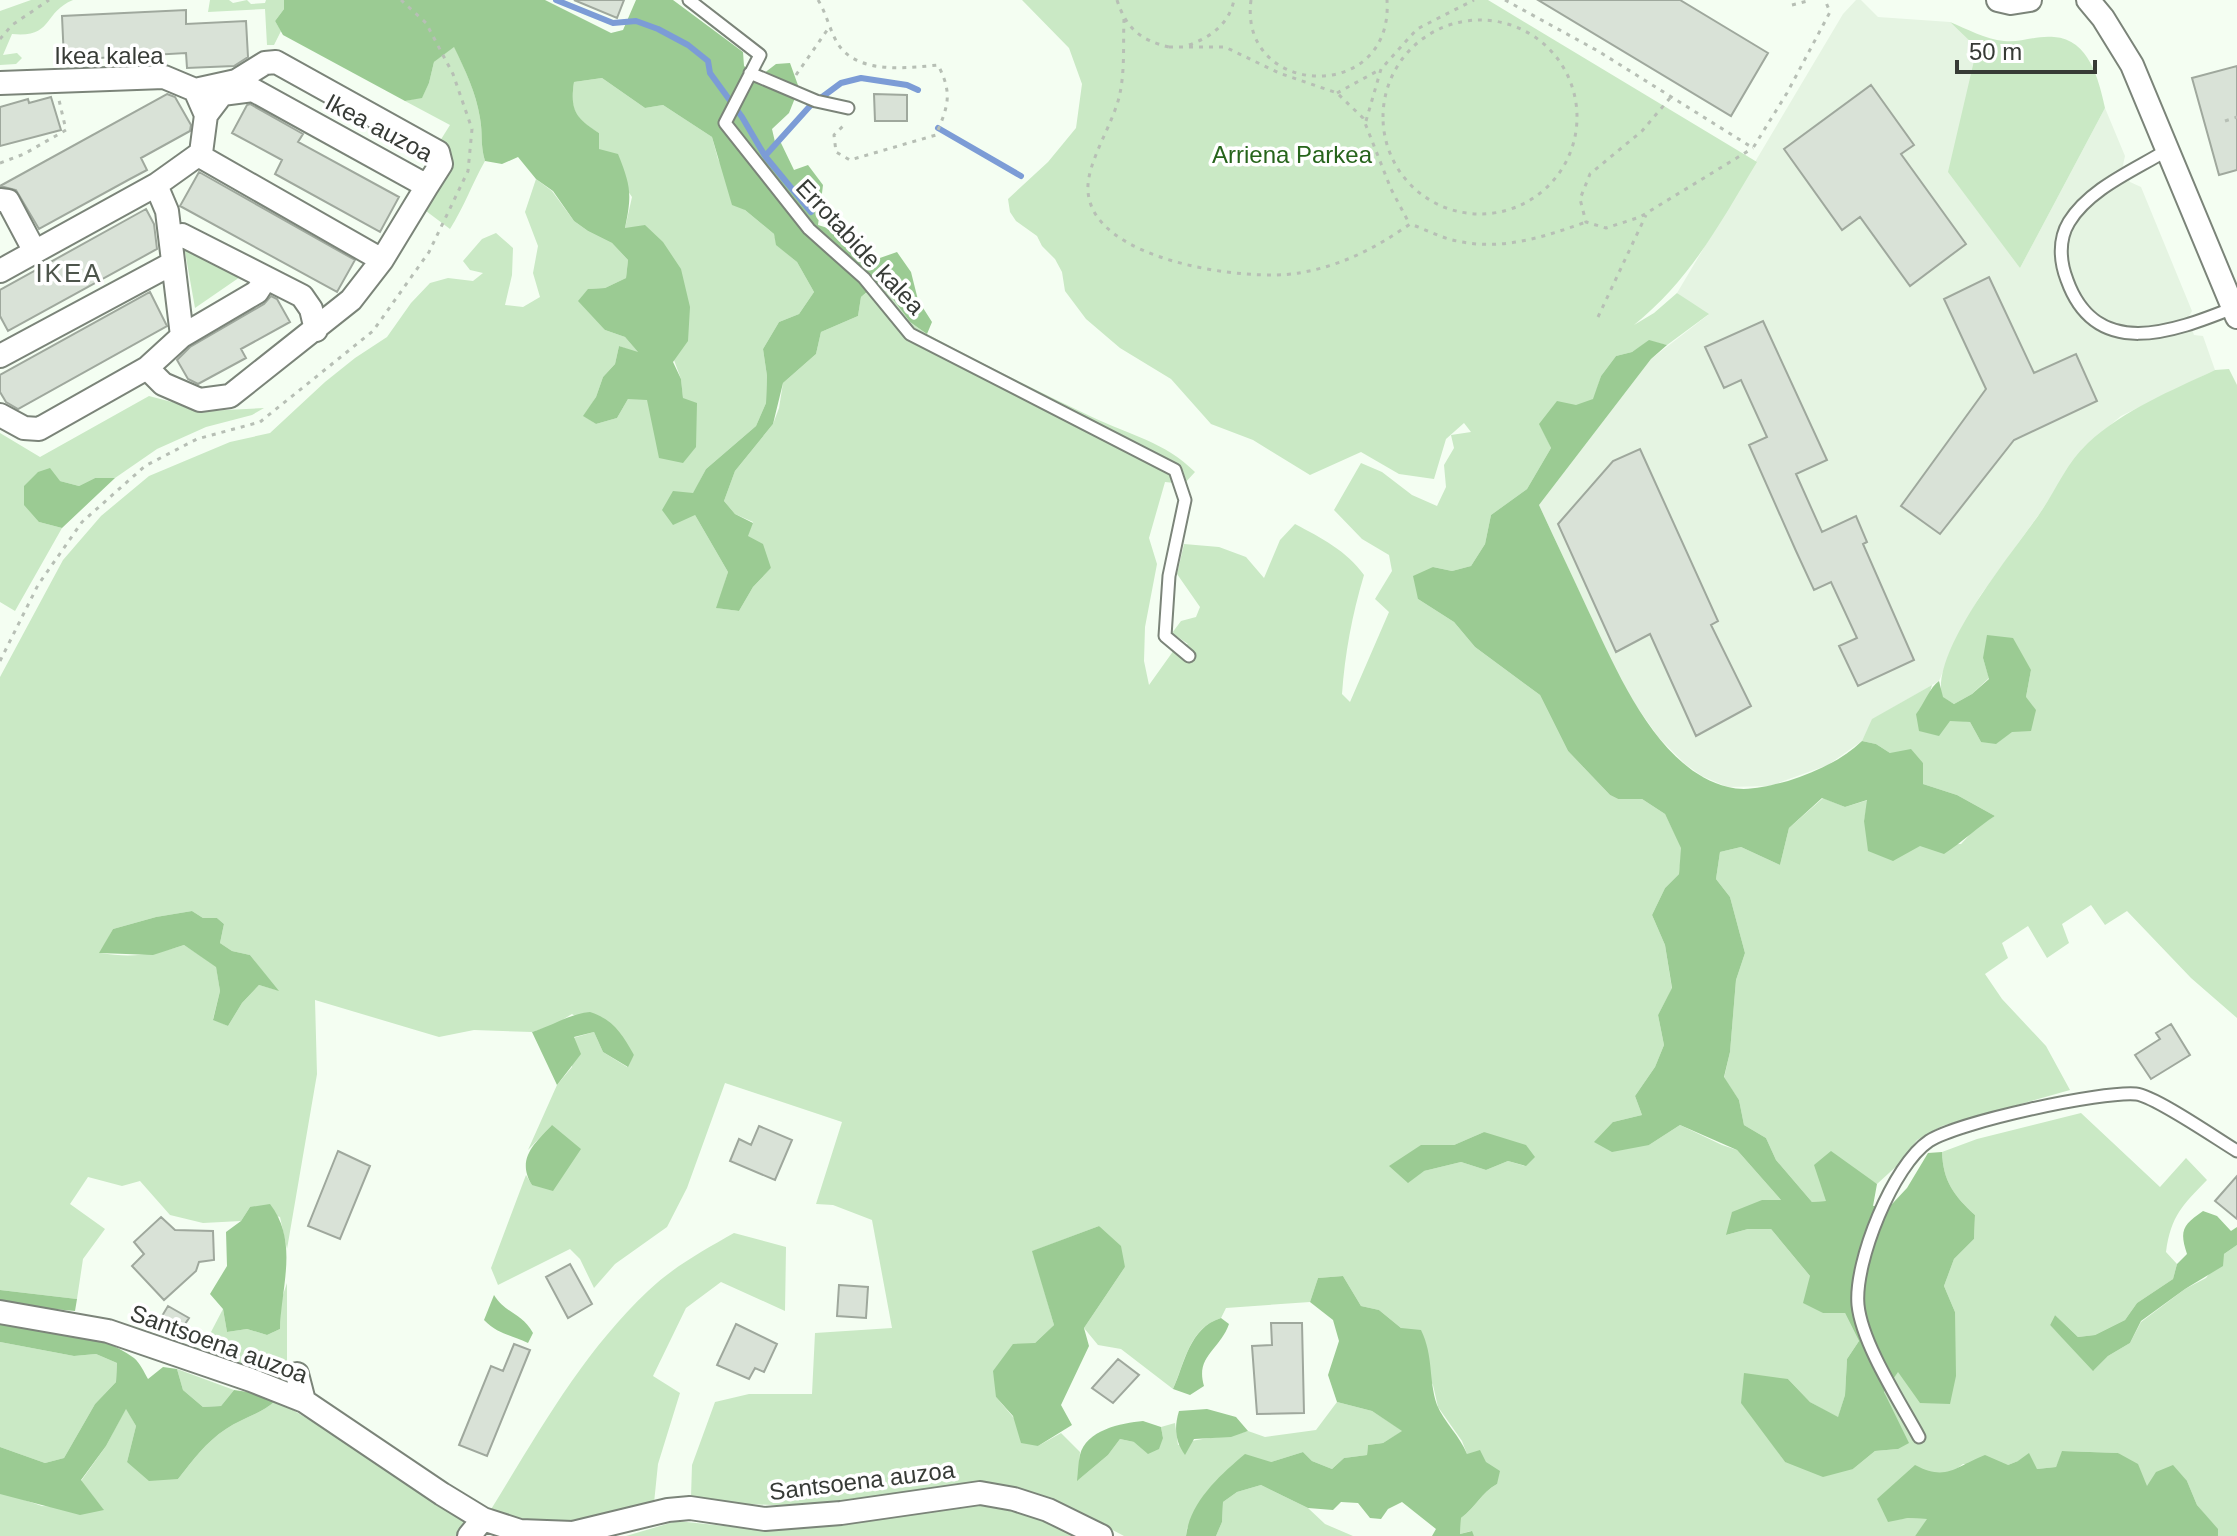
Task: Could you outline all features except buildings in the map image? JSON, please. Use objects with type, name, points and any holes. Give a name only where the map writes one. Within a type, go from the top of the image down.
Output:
[{"type":"street","points":[[1998,0],[2011,3],[2030,0]]},
{"type":"street","points":[[2088,0],[2132,65],[2235,313]]},
{"type":"street","name":"Ikea auzoa","points":[[195,90],[236,81],[265,63],[276,62],[438,152],[441,164],[427,186],[253,90],[222,94],[206,115]]},
{"type":"street","name":"Ikea kalea","points":[[0,83],[164,77],[195,90]]},
{"type":"street","points":[[0,271],[156,185],[201,153],[206,115],[195,90]]},
{"type":"street","points":[[198,155],[382,260]]},
{"type":"street","points":[[156,185],[167,211],[182,336]]},
{"type":"street","points":[[147,368],[163,384],[200,400],[230,396],[351,300],[382,260],[427,186]]},
{"type":"street","points":[[0,200],[8,201],[35,252]]},
{"type":"street","points":[[171,239],[182,235],[302,296],[311,309],[316,330]]},
{"type":"street","points":[[0,356],[173,263]]},
{"type":"street","points":[[0,415],[24,428],[39,429],[147,368],[182,336],[257,292],[266,278]]},
{"type":"street","name":"Santsoena auzoa","points":[[0,1312],[108,1331],[304,1401],[442,1494],[476,1527],[573,1533],[668,1510],[690,1508],[765,1519],[841,1513],[980,1493],[1014,1499],[1048,1510],[1101,1536]]},
{"type":"street","points":[[297,1374],[304,1401]]},
{"type":"lane","points":[[689,0],[760,55],[750,73],[816,101],[848,108]]},
{"type":"lane","name":"Errotabide kalea","points":[[750,73],[725,123],[809,229],[864,278],[910,334],[1175,470],[1185,500],[1169,576],[1165,636],[1189,656]]},
{"type":"lane","points":[[2167,150],[2086,200],[2068,224],[2059,260],[2073,298],[2093,322],[2122,333],[2146,335],[2235,313]]},
{"type":"lane","points":[[1919,1437],[1871,1348],[1858,1305],[1861,1267],[1891,1185],[1927,1142],[1954,1129],[2076,1100],[2138,1094],[2237,1151]]},
{"type":"path","points":[[0,39],[12,25],[49,0]]},
{"type":"path","points":[[818,0],[840,46],[858,62],[905,68],[938,65],[948,85],[945,113],[936,135],[850,160],[836,152],[834,135],[858,116],[855,110],[848,108]]},
{"type":"path","points":[[1117,0],[1124,19],[1140,36],[1154,43],[1169,47],[1225,47],[1279,73],[1337,93],[1363,118],[1391,189],[1410,224],[1456,241],[1505,244],[1542,238],[1586,222],[1606,228],[1648,212],[1753,148],[1817,40],[1830,12],[1825,0]]},
{"type":"path","points":[[1169,47],[1190,45],[1209,37],[1224,24],[1234,0]]},
{"type":"path","points":[[1251,0],[1254,31],[1263,50],[1278,65],[1296,74],[1320,78],[1347,72],[1363,63],[1384,32],[1387,0]]},
{"type":"path","points":[[1337,93],[1381,69],[1417,29],[1474,0]]},
{"type":"path","points":[[1505,0],[1598,51],[1753,148]]},
{"type":"path","points":[[1792,5],[1811,0]]},
{"type":"path","points":[[1124,19],[1120,93],[1111,125],[1090,168],[1087,192],[1096,215],[1113,232],[1136,247],[1174,262],[1216,273],[1257,276],[1297,274],[1334,265],[1364,253],[1410,224]]},
{"type":"path","points":[[1470,20],[1498,20],[1523,30],[1547,45],[1563,68],[1574,92],[1575,134],[1561,172],[1542,192],[1521,206],[1496,214],[1446,209],[1423,197],[1391,157],[1383,133],[1389,82],[1401,60],[1420,40],[1443,26],[1470,20]]},
{"type":"path","points":[[787,89],[830,26]]},
{"type":"path","points":[[1365,123],[1381,69]]},
{"type":"path","points":[[0,163],[24,154],[66,130],[54,81]]},
{"type":"path","points":[[1586,222],[1580,199],[1590,174],[1642,131],[1670,98]]},
{"type":"path","points":[[2225,121],[2237,117]]},
{"type":"path","points":[[1598,317],[1648,212]]},
{"type":"shaded area","points":[[1856,0],[1861,0],[1878,17],[1950,22],[1977,48],[1975,66],[2020,268],[2105,108],[2125,156],[2123,165],[2130,182],[2141,187],[2192,311],[2188,318],[2194,335],[2203,336],[2215,370],[2121,416],[2082,449],[1980,596],[1960,631],[1939,681],[1873,719],[1862,741],[1828,765],[1770,786],[1727,787],[1685,764],[1659,738],[1635,704],[1618,675],[1539,505],[1651,359],[1708,315],[1677,293],[1843,14]]},
{"type":"green space","points":[[31,0],[73,0],[63,5],[35,32],[12,34],[3,55],[17,53],[22,58],[16,64],[0,65],[0,11]]},
{"type":"green space","points":[[210,0],[229,0],[233,3],[247,0],[251,4],[284,0],[284,9],[275,21],[281,31],[274,45],[267,45],[265,9],[208,12]]},
{"type":"green space","points":[[284,0],[545,0],[611,33],[623,30],[636,0],[673,0],[743,52],[744,66],[759,77],[776,64],[790,63],[799,88],[789,113],[772,129],[775,142],[781,143],[794,170],[808,165],[823,185],[818,225],[837,231],[856,250],[877,259],[897,252],[911,272],[918,300],[932,322],[927,334],[910,322],[880,281],[861,297],[858,316],[821,332],[816,354],[783,383],[773,424],[735,471],[724,501],[735,514],[753,523],[748,536],[763,544],[771,568],[753,587],[739,611],[716,608],[728,572],[695,515],[673,525],[662,510],[673,491],[693,493],[706,469],[756,426],[766,403],[767,376],[763,349],[779,322],[799,314],[814,292],[797,262],[776,245],[774,234],[745,210],[732,205],[712,137],[663,105],[645,108],[602,78],[574,82],[573,100],[579,118],[599,133],[599,149],[618,154],[622,165],[629,191],[625,228],[645,225],[663,242],[681,269],[690,307],[688,341],[673,362],[681,379],[683,398],[697,403],[696,447],[683,463],[659,458],[647,400],[628,399],[617,418],[596,424],[583,416],[596,397],[603,377],[615,364],[619,346],[638,352],[625,337],[605,330],[578,301],[588,289],[605,288],[626,278],[628,260],[612,243],[574,221],[553,191],[536,179],[518,157],[502,164],[485,161],[476,99],[454,47],[434,62],[422,98],[405,101],[283,35],[275,21],[284,9]]},
{"type":"green space","name":"Arriena Parkea","points":[[1022,0],[1488,0],[1757,162],[1688,269],[1634,325],[1677,293],[1709,314],[1667,345],[1649,341],[1632,352],[1616,356],[1601,376],[1594,399],[1540,424],[1551,448],[1527,489],[1491,515],[1485,544],[1471,566],[1452,571],[1433,567],[1418,599],[1454,622],[1475,647],[1540,695],[1568,751],[1610,795],[1618,799],[1642,799],[1665,814],[1682,848],[1679,874],[1665,888],[1652,915],[1665,945],[1672,989],[1658,1015],[1664,1045],[1655,1067],[1635,1096],[1642,1115],[1613,1122],[1649,1145],[1680,1125],[1737,1150],[1782,1201],[1726,1235],[1748,1229],[1771,1229],[1810,1276],[1823,1313],[1845,1313],[1859,1341],[1847,1359],[1845,1395],[1838,1418],[1810,1402],[1788,1379],[1766,1435],[1785,1462],[1853,1469],[1875,1451],[1898,1449],[1884,1392],[1897,1372],[1954,1343],[1955,1312],[1944,1286],[1954,1259],[1974,1239],[1975,1215],[1951,1187],[1942,1152],[1977,1139],[2081,1113],[2160,1187],[2186,1158],[2207,1180],[2185,1204],[2171,1229],[2166,1252],[2177,1264],[2173,1279],[2137,1303],[2125,1320],[2095,1335],[2078,1337],[2055,1315],[2050,1325],[2094,1370],[2108,1356],[2130,1343],[2141,1322],[2185,1289],[2206,1278],[2224,1254],[2237,1245],[2237,1536],[2218,1536],[2217,1529],[2197,1505],[2187,1481],[2147,1487],[2118,1453],[2063,1451],[2056,1467],[2037,1469],[2018,1461],[2008,1465],[1963,1464],[1951,1473],[1931,1473],[1888,1521],[1928,1519],[1915,1536],[1474,1536],[1471,1531],[1460,1534],[1461,1518],[1497,1484],[1467,1454],[1462,1441],[1438,1407],[1433,1385],[1401,1328],[1379,1310],[1361,1306],[1343,1276],[1318,1278],[1310,1302],[1226,1308],[1221,1318],[1210,1323],[1195,1338],[1173,1389],[1121,1349],[1098,1345],[1084,1328],[1125,1267],[1099,1226],[1033,1251],[1054,1325],[1035,1343],[996,1397],[1038,1446],[1061,1433],[1080,1452],[1078,1480],[1108,1455],[1120,1439],[1134,1442],[1163,1438],[1161,1427],[1175,1423],[1178,1445],[1248,1431],[1265,1437],[1316,1430],[1337,1402],[1372,1411],[1403,1431],[1383,1443],[1368,1445],[1367,1455],[1344,1458],[1332,1469],[1312,1461],[1303,1452],[1271,1462],[1187,1528],[1186,1536],[1124,1536],[1065,1505],[1011,1488],[792,1506],[706,1502],[691,1497],[692,1465],[715,1402],[749,1394],[812,1394],[815,1333],[892,1328],[872,1220],[833,1205],[816,1204],[842,1122],[725,1083],[687,1188],[667,1227],[615,1264],[594,1288],[580,1259],[570,1249],[498,1285],[491,1268],[526,1175],[532,1185],[552,1125],[528,1150],[557,1085],[572,1067],[573,1038],[594,1032],[603,1052],[627,1067],[634,1055],[572,1014],[554,1025],[532,1032],[474,1030],[439,1037],[315,1000],[317,1074],[287,1249],[280,1217],[250,1207],[241,1221],[203,1223],[170,1215],[140,1181],[122,1186],[88,1177],[70,1204],[105,1229],[83,1259],[77,1299],[0,1290],[0,677],[63,560],[101,516],[149,476],[230,442],[270,433],[325,382],[387,337],[411,303],[430,283],[448,278],[473,281],[483,273],[470,270],[463,261],[482,239],[496,233],[513,248],[512,275],[505,305],[523,307],[540,297],[533,273],[538,246],[525,212],[536,179],[552,191],[574,221],[612,243],[628,260],[626,278],[605,288],[588,289],[605,330],[625,337],[640,354],[619,346],[615,364],[603,377],[596,397],[584,416],[596,424],[617,418],[628,399],[683,399],[681,379],[625,228],[632,197],[599,149],[599,133],[579,118],[573,100],[574,82],[602,78],[645,108],[663,105],[712,137],[718,159],[745,210],[774,234],[777,245],[797,262],[814,292],[799,314],[779,322],[763,349],[767,376],[766,403],[756,426],[706,469],[693,494],[695,515],[728,572],[717,608],[739,611],[753,587],[771,568],[747,537],[753,522],[735,514],[724,501],[735,471],[773,424],[783,383],[816,354],[821,332],[858,316],[861,297],[881,281],[910,322],[927,334],[1071,407],[1159,446],[1195,472],[1184,484],[1165,482],[1149,538],[1157,564],[1145,627],[1144,661],[1149,685],[1174,650],[1188,644],[1172,633],[1181,621],[1196,617],[1200,607],[1177,574],[1184,544],[1219,547],[1246,557],[1264,578],[1280,540],[1295,524],[1341,552],[1364,575],[1343,679],[1342,694],[1350,702],[1389,612],[1375,599],[1392,571],[1389,555],[1362,539],[1334,510],[1361,463],[1382,472],[1412,495],[1437,506],[1446,487],[1444,465],[1454,448],[1451,435],[1471,432],[1464,423],[1446,439],[1434,479],[1399,474],[1361,452],[1310,475],[1253,440],[1211,424],[1171,379],[1120,348],[1086,319],[1065,291],[1062,272],[1055,259],[1037,236],[1016,221],[1010,212],[1008,199],[1048,162],[1076,128],[1082,84],[1069,48]],"holes":[[[192,911],[203,918],[217,918],[224,924],[220,943],[232,951],[250,955],[277,990],[259,985],[242,1003],[228,1026],[213,1019],[220,991],[216,966],[184,945],[142,955],[100,953],[113,929]],[[1484,1132],[1525,1166],[1508,1161],[1486,1170],[1461,1162],[1424,1171],[1421,1145],[1454,1145]]]},
{"type":"green space","points":[[1950,22],[2004,41],[2048,37],[2066,39],[2084,53],[2099,85],[2105,108],[2020,268],[1948,172],[1977,48]]},
{"type":"green space","points":[[454,46],[476,99],[485,161],[450,229],[426,211],[440,141],[450,125],[405,101],[422,97],[434,62]]},
{"type":"green space","points":[[184,246],[240,277],[195,308]]},
{"type":"green space","points":[[1649,340],[1667,345],[1651,359],[1539,505],[1612,660],[1642,714],[1660,739],[1680,760],[1703,777],[1743,789],[1773,785],[1808,774],[1836,760],[1862,741],[1876,744],[1890,753],[1911,749],[1923,763],[1923,784],[1957,795],[1995,816],[1944,854],[1920,846],[1893,861],[1868,851],[1864,821],[1867,800],[1845,807],[1822,798],[1789,828],[1780,865],[1741,847],[1720,852],[1716,879],[1730,897],[1745,953],[1736,980],[1730,1052],[1724,1077],[1739,1100],[1744,1125],[1766,1138],[1776,1160],[1812,1202],[1826,1201],[1814,1165],[1831,1151],[1877,1184],[1873,1206],[1892,1204],[1907,1188],[1928,1153],[1942,1152],[1951,1187],[1975,1215],[1974,1239],[1954,1259],[1944,1286],[1955,1312],[1956,1376],[1950,1404],[1920,1403],[1898,1372],[1884,1392],[1909,1443],[1898,1449],[1875,1451],[1853,1469],[1823,1477],[1785,1462],[1741,1403],[1744,1373],[1788,1379],[1810,1402],[1838,1417],[1845,1395],[1847,1359],[1859,1341],[1845,1313],[1823,1313],[1803,1303],[1810,1276],[1771,1229],[1748,1229],[1726,1235],[1732,1212],[1762,1200],[1781,1200],[1737,1150],[1680,1125],[1649,1145],[1612,1152],[1594,1142],[1613,1122],[1642,1115],[1635,1096],[1655,1067],[1664,1045],[1658,1015],[1672,988],[1665,945],[1652,915],[1665,888],[1679,874],[1681,848],[1665,814],[1642,799],[1618,799],[1610,795],[1568,751],[1540,695],[1475,647],[1454,622],[1418,599],[1413,576],[1433,567],[1452,571],[1471,566],[1485,544],[1491,515],[1527,489],[1551,448],[1539,424],[1557,401],[1576,405],[1593,399],[1601,376],[1616,356],[1632,352]]},
{"type":"green space","points":[[2229,369],[2237,385],[2237,1018],[2191,978],[2127,911],[2105,925],[2091,905],[2062,924],[2069,943],[2047,958],[2028,926],[2002,943],[2008,958],[1985,974],[2002,999],[2046,1046],[2070,1090],[1942,1126],[1917,1140],[1900,1163],[1877,1184],[1859,1173],[1826,1201],[1812,1202],[1776,1160],[1766,1138],[1744,1125],[1739,1100],[1724,1078],[1730,1052],[1736,980],[1745,953],[1730,897],[1716,879],[1720,852],[1741,847],[1780,865],[1789,828],[1823,798],[1845,807],[1868,800],[1864,821],[1920,846],[1961,844],[1978,826],[1995,816],[1957,795],[1923,784],[1923,763],[1862,741],[1872,719],[1932,685],[1928,699],[1916,714],[1970,722],[1981,742],[2026,697],[2031,670],[1983,658],[1989,678],[1972,694],[1954,704],[1942,697],[1942,677],[1949,654],[1961,628],[1994,576],[2088,443],[2117,420],[2149,402],[2215,370]]},
{"type":"green space","points":[[149,396],[206,411],[264,408],[252,415],[206,427],[157,449],[115,478],[95,478],[79,486],[60,481],[39,522],[62,528],[15,611],[0,602],[0,433],[40,457]]},
{"type":"green space","points":[[50,468],[60,481],[79,486],[95,478],[115,478],[62,528],[39,522],[24,505],[24,486],[38,472]]},
{"type":"green space","points":[[1987,635],[2013,638],[2031,670],[2026,697],[2036,710],[2031,731],[2012,732],[1996,744],[1981,742],[1970,722],[1950,721],[1939,736],[1919,731],[1916,714],[1939,681],[1943,697],[1954,704],[1989,679],[1983,658]]},
{"type":"green space","points":[[192,911],[203,918],[217,918],[224,924],[220,943],[232,951],[250,955],[279,991],[259,985],[242,1003],[228,1026],[213,1020],[220,991],[216,967],[184,945],[153,955],[99,953],[113,929]]},
{"type":"green space","points":[[590,1012],[616,1029],[634,1055],[628,1067],[603,1052],[594,1032],[574,1037],[581,1054],[557,1085],[532,1032]]},
{"type":"green space","points":[[552,1125],[581,1149],[553,1191],[532,1185],[526,1167],[529,1152]]},
{"type":"green space","points":[[1484,1132],[1526,1145],[1535,1157],[1526,1166],[1508,1161],[1486,1170],[1461,1162],[1424,1171],[1408,1183],[1389,1166],[1421,1145],[1454,1145]]},
{"type":"green space","points":[[270,1204],[279,1219],[286,1249],[280,1329],[267,1335],[247,1329],[227,1332],[223,1309],[210,1294],[227,1266],[226,1232],[241,1221],[250,1207]]},
{"type":"green space","points":[[2203,1211],[2217,1216],[2231,1231],[2237,1227],[2237,1245],[2224,1254],[2223,1266],[2141,1321],[2130,1343],[2108,1356],[2093,1371],[2050,1325],[2055,1315],[2078,1337],[2095,1335],[2125,1320],[2137,1303],[2173,1279],[2177,1264],[2187,1254],[2184,1229]]},
{"type":"green space","points":[[1099,1226],[1121,1246],[1125,1267],[1084,1328],[1089,1346],[1061,1405],[1072,1425],[1038,1446],[1021,1443],[1013,1416],[996,1397],[993,1371],[1013,1344],[1035,1343],[1054,1325],[1032,1251]]},
{"type":"green space","points":[[734,1233],[786,1247],[785,1311],[721,1282],[686,1308],[653,1376],[680,1393],[658,1464],[654,1503],[589,1523],[512,1520],[490,1511],[581,1368],[624,1315],[668,1274]]},
{"type":"green space","points":[[1343,1276],[1361,1306],[1379,1310],[1401,1328],[1421,1330],[1428,1349],[1434,1395],[1440,1411],[1467,1454],[1480,1450],[1486,1462],[1500,1471],[1497,1484],[1461,1518],[1460,1534],[1472,1531],[1474,1536],[1432,1536],[1436,1529],[1402,1502],[1388,1509],[1381,1519],[1370,1518],[1358,1503],[1341,1502],[1333,1510],[1308,1508],[1261,1485],[1237,1492],[1223,1502],[1222,1522],[1216,1536],[1186,1536],[1193,1512],[1200,1501],[1216,1480],[1245,1454],[1271,1462],[1303,1452],[1312,1461],[1332,1469],[1344,1458],[1367,1455],[1368,1445],[1383,1443],[1402,1431],[1372,1411],[1337,1402],[1328,1375],[1339,1341],[1333,1320],[1310,1302],[1318,1278]]},
{"type":"green space","points":[[287,1283],[287,1374],[261,1373],[200,1353],[223,1309],[227,1332],[247,1329],[267,1335],[280,1329],[281,1301]]},
{"type":"green space","points":[[0,1290],[77,1299],[75,1311],[0,1304]]},
{"type":"green space","points":[[494,1295],[529,1326],[533,1333],[528,1343],[484,1320]]},
{"type":"green space","points":[[1221,1318],[1229,1324],[1203,1367],[1204,1386],[1190,1395],[1173,1389],[1195,1338],[1210,1323]]},
{"type":"green space","points":[[0,1322],[70,1332],[104,1342],[134,1358],[148,1379],[163,1367],[177,1369],[183,1390],[203,1407],[221,1406],[234,1390],[276,1400],[219,1434],[178,1479],[149,1481],[127,1462],[136,1426],[126,1409],[106,1446],[81,1480],[104,1510],[80,1515],[0,1494],[0,1447],[45,1463],[64,1458],[95,1404],[116,1382],[117,1363],[96,1354],[74,1356],[0,1342]]},
{"type":"green space","points":[[0,1342],[74,1356],[96,1354],[117,1363],[116,1382],[95,1404],[64,1458],[45,1463],[0,1447]]},
{"type":"green space","points":[[177,1369],[234,1390],[221,1406],[203,1407],[183,1390]]},
{"type":"green space","points":[[276,1400],[385,1465],[468,1523],[458,1536],[0,1536],[0,1494],[42,1506],[103,1509],[81,1481],[106,1446],[126,1408],[136,1426],[127,1462],[178,1479],[219,1434]]},
{"type":"green space","points":[[1207,1409],[1236,1417],[1248,1431],[1231,1437],[1194,1439],[1185,1455],[1176,1434],[1179,1411]]},
{"type":"green space","points":[[1143,1421],[1161,1427],[1163,1438],[1159,1449],[1148,1454],[1134,1442],[1120,1439],[1108,1455],[1077,1481],[1080,1455],[1089,1439],[1115,1426]]},
{"type":"green space","points":[[2062,1451],[2118,1453],[2138,1464],[2147,1486],[2156,1472],[2173,1465],[2187,1481],[2197,1505],[2218,1529],[2218,1536],[1915,1536],[1927,1519],[1908,1518],[1888,1522],[1877,1499],[1915,1465],[1944,1472],[1985,1455],[2008,1465],[2029,1453],[2037,1469],[2056,1467]]},
{"type":"green space","points":[[1261,1485],[1308,1508],[1325,1524],[1353,1536],[1216,1536],[1222,1522],[1223,1502],[1237,1492]]},
{"type":"green space","points":[[971,1505],[1026,1515],[1079,1536],[626,1536],[677,1521],[763,1530],[804,1528]]},
{"type":"waterway","points":[[556,0],[613,23],[636,21],[658,29],[688,45],[708,61],[710,73],[765,156],[811,212]]},
{"type":"waterway","points":[[765,156],[810,106],[841,83],[861,78],[907,85],[918,90]]},
{"type":"waterway","points":[[938,128],[1021,176]]},
{"type":"district","name":"IKEA","points":[[69,273]]}]
